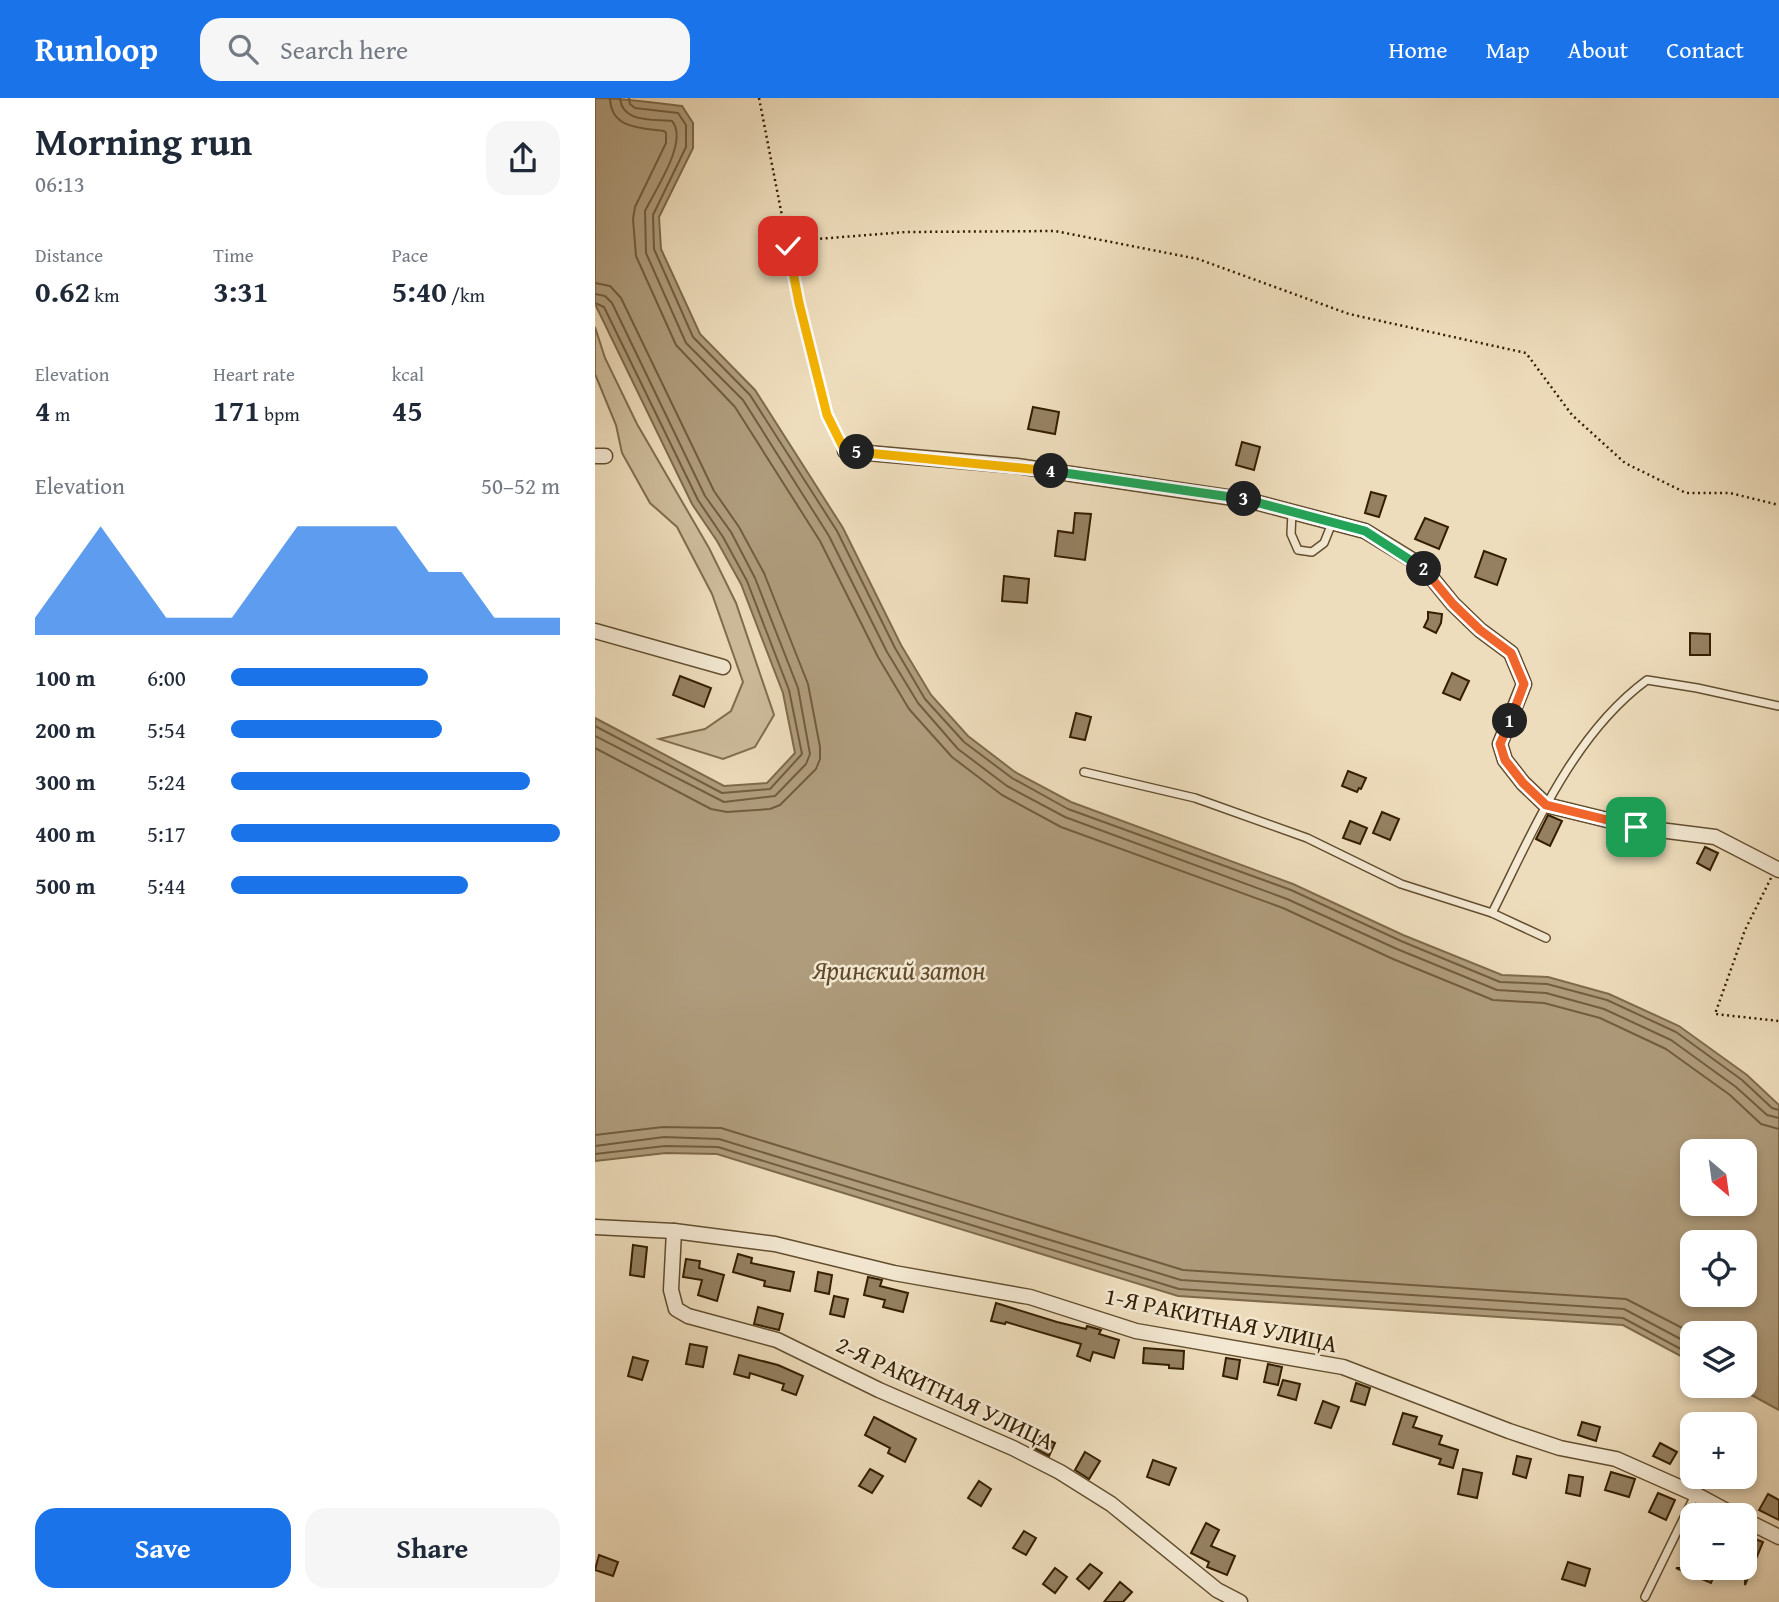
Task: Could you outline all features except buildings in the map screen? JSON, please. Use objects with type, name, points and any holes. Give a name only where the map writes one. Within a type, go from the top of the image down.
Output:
[{"type":"street","points":[[845,451],[1017,466],[1247,500],[1365,531],[1422,566],[1453,604],[1480,630],[1511,653],[1524,684],[1500,744],[1505,760],[1523,783],[1546,805],[1636,827],[1715,837],[1777,870]]},
{"type":"street","points":[[595,631],[723,667]]},
{"type":"street","name":"1-Я РАКИТНАЯ УЛИЦА","points":[[595,1227],[674,1231],[775,1244],[894,1273],[1030,1297],[1136,1331],[1342,1367],[1509,1431],[1560,1448],[1616,1459],[1712,1503]]},
{"type":"street","name":"2-Я РАКИТНАЯ УЛИЦА","points":[[674,1231],[671,1290],[676,1309],[688,1316],[777,1340],[879,1390],[1013,1448],[1060,1472],[1111,1504],[1217,1590],[1240,1602]]},
{"type":"street","points":[[1757,1526],[1779,1537]]},
{"type":"lane","points":[[1292,512],[1291,534],[1298,550],[1312,552],[1324,543],[1333,522]]},
{"type":"lane","points":[[1492,913],[1546,805],[1600,723],[1626,696],[1647,680],[1779,706]]},
{"type":"lane","points":[[1084,772],[1195,798],[1307,838],[1401,884],[1492,913],[1546,938]]},
{"type":"lane","points":[[1645,1597],[1695,1494]]},
{"type":"path","points":[[759,98],[799,303],[827,415],[845,451]]},
{"type":"path","points":[[788,246],[817,239],[906,232],[1055,230],[1198,259],[1349,314],[1526,353],[1572,415],[1625,463],[1686,493],[1730,493],[1779,505]]},
{"type":"path","points":[[1777,870],[1745,930],[1715,1014],[1779,1021]]},
{"type":"shaded area","points":[[595,327],[605,358],[637,424],[709,548],[736,603],[774,715],[755,747],[723,759],[659,739],[705,729],[731,711],[743,682],[712,594],[677,527],[650,503],[622,453],[616,425],[595,374]]},
{"type":"water","name":"Яринский затон","points":[[595,98],[682,106],[693,123],[693,148],[659,217],[661,249],[700,334],[755,390],[843,528],[901,645],[931,695],[968,736],[1015,772],[1071,802],[1293,884],[1403,935],[1502,975],[1548,977],[1609,994],[1679,1026],[1747,1075],[1779,1105],[1779,1410],[1757,1398],[1757,1321],[1680,1321],[1680,1356],[1623,1325],[1178,1296],[717,1154],[666,1153],[595,1161],[595,718],[724,786],[767,783],[795,753],[783,693],[741,584],[692,504],[595,304]]},
{"type":"route","points":[[788,246],[827,415],[845,451],[1017,466],[1247,500],[1365,531],[1422,566],[1453,604],[1480,630],[1511,653],[1524,684],[1500,744],[1505,760],[1523,783],[1546,805],[1636,827]]}]
